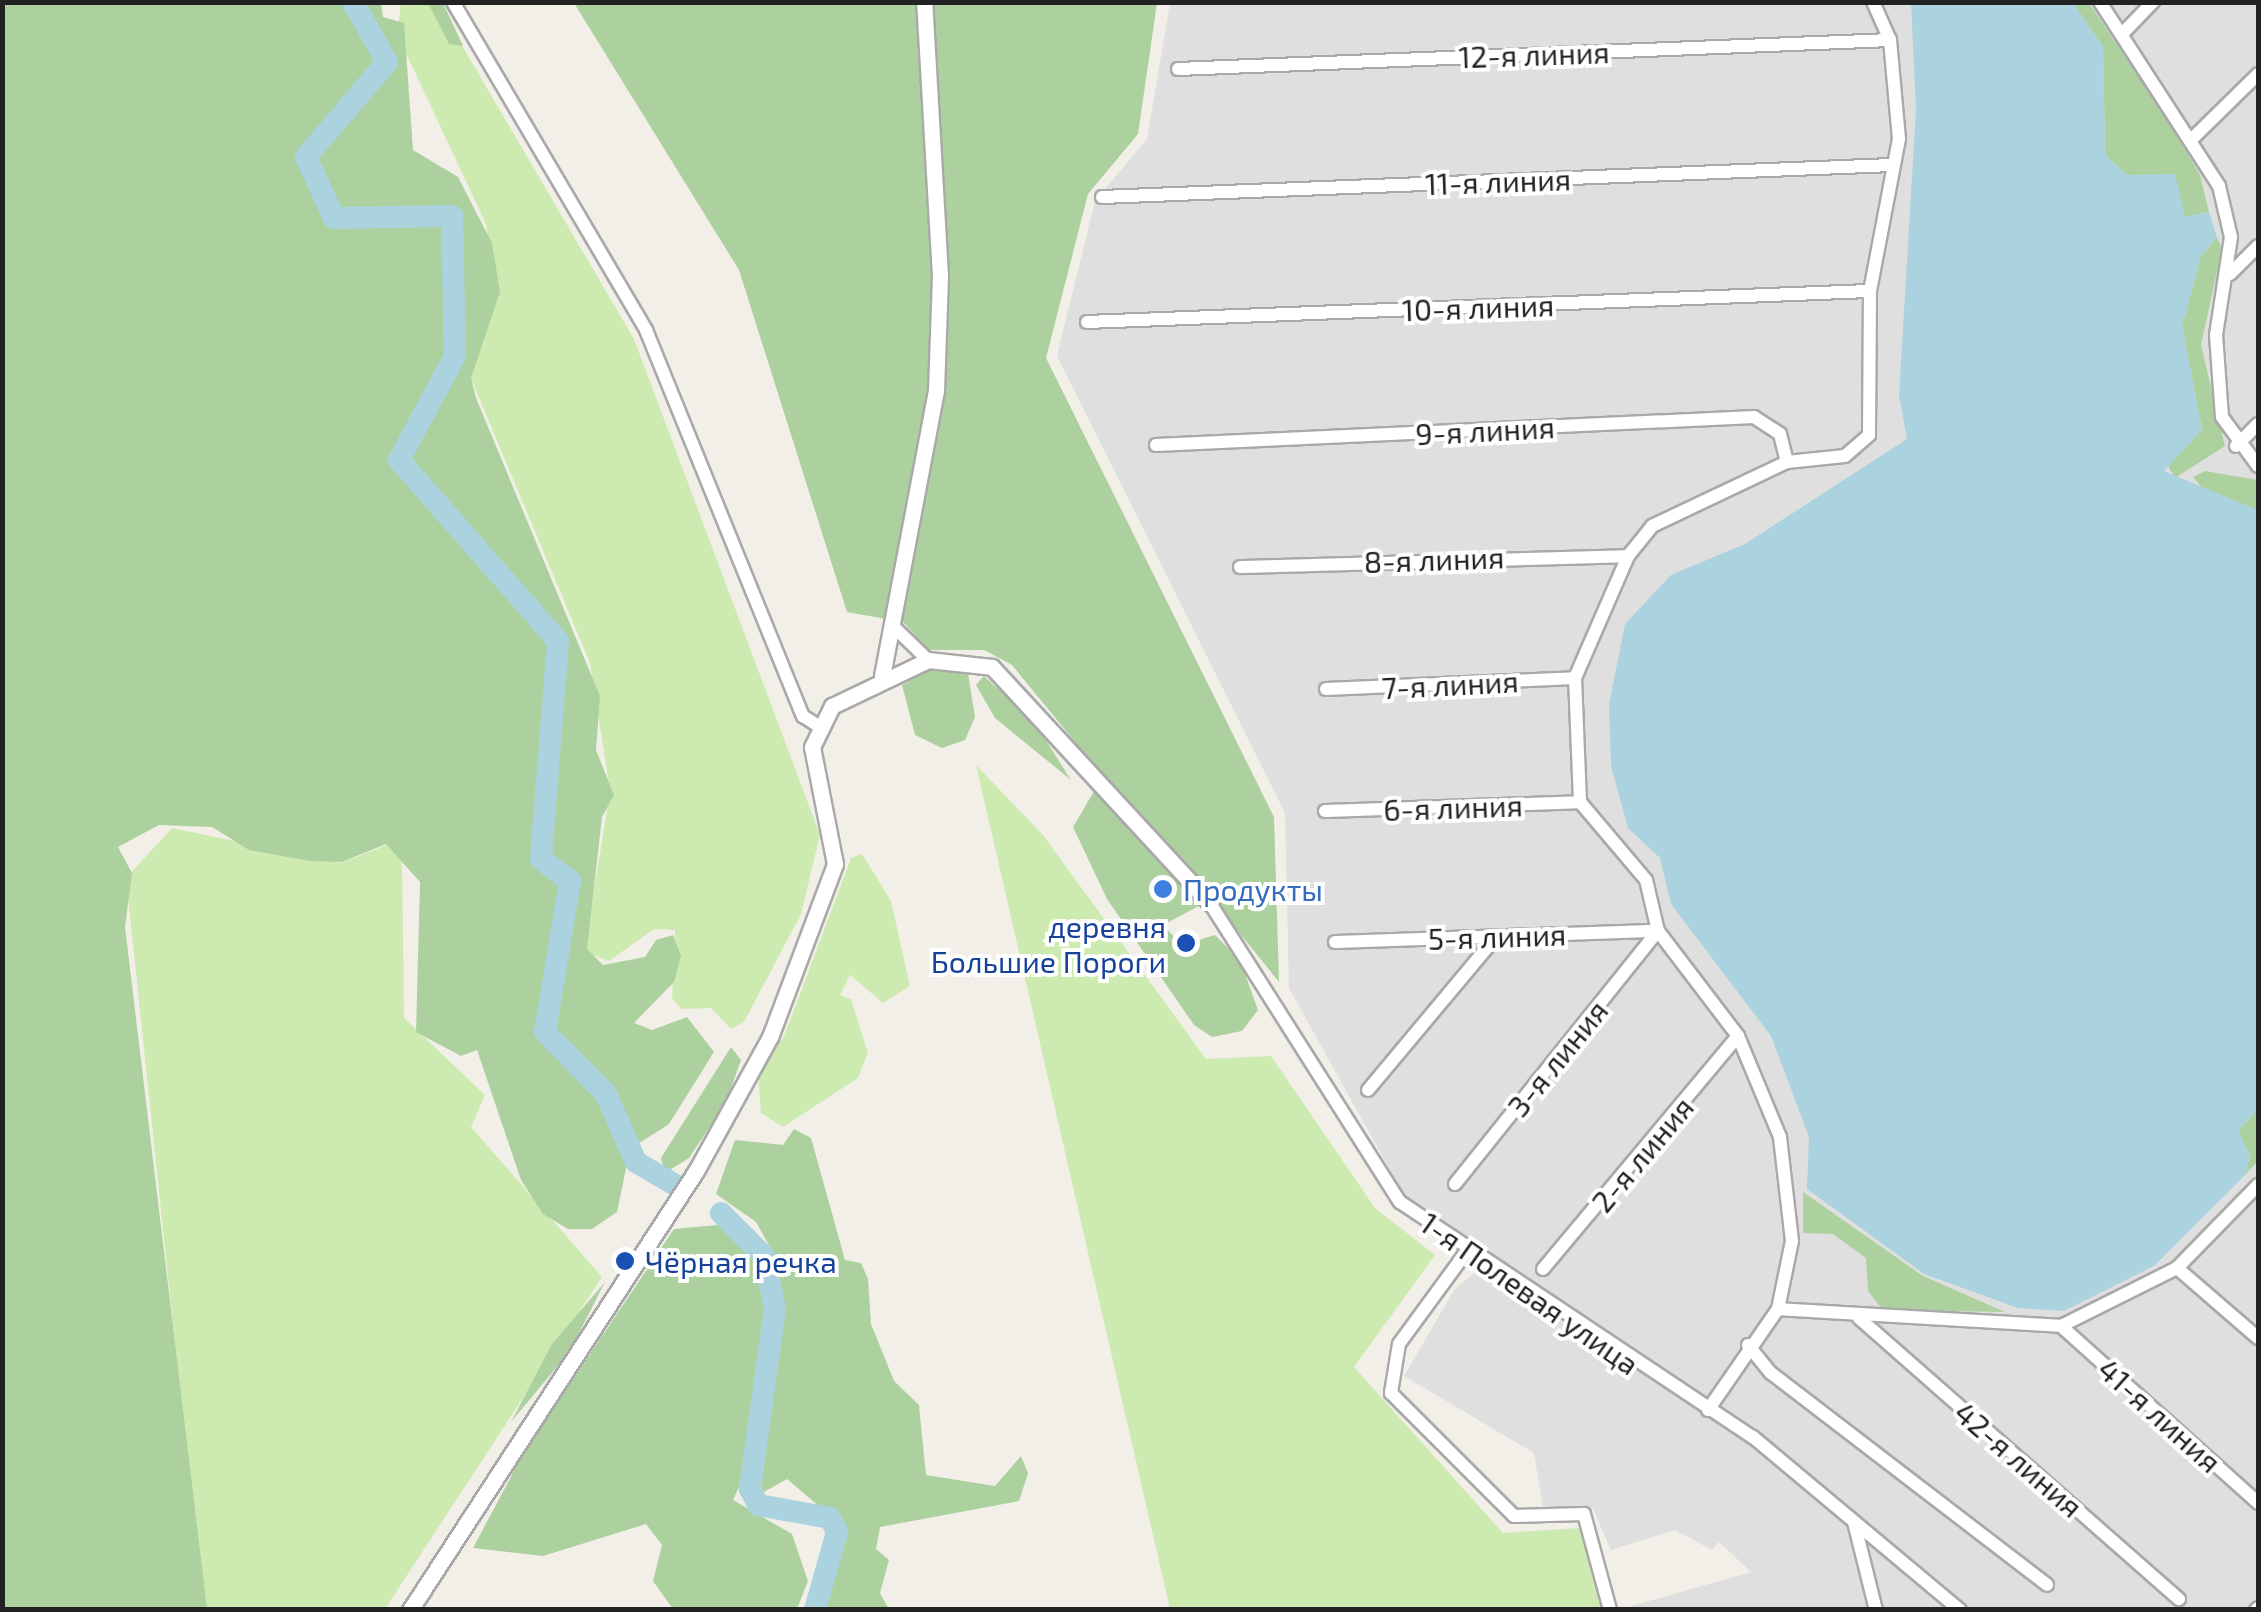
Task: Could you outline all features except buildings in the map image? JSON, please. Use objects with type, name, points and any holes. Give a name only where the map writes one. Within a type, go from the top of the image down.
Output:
[{"type":"street","points":[[453,2],[646,330],[788,680],[818,725]]},
{"type":"street","points":[[882,676],[936,391],[940,276],[924,2]]},
{"type":"street","points":[[1708,1410],[1748,1345],[1778,1308],[1792,1241],[1780,1137],[1738,1036],[1658,932],[1646,880],[1580,802],[1575,678],[1628,556],[1675,510],[1787,462],[1845,456],[1869,435],[1870,292],[1893,165],[1900,93],[1890,40],[1873,2]]},
{"type":"street","points":[[2100,2],[2194,137],[2219,186],[2230,274],[2216,335],[2222,417],[2236,446],[2258,466]]},
{"type":"street","points":[[2122,34],[2153,2]]},
{"type":"street","name":"12-я линия","points":[[1178,69],[1890,40]]},
{"type":"street","points":[[2194,137],[2258,74]]},
{"type":"street","name":"11-я линия","points":[[1102,197],[1893,165]]},
{"type":"street","points":[[2230,274],[2258,246]]},
{"type":"street","name":"10-я линия","points":[[1087,322],[1870,292]]},
{"type":"street","name":"9-я линия","points":[[1156,445],[1754,417],[1780,434],[1787,462]]},
{"type":"street","points":[[2236,446],[2258,424]]},
{"type":"street","name":"8-я линия","points":[[1240,567],[1628,556]]},
{"type":"street","points":[[894,626],[928,660]]},
{"type":"street","points":[[410,1610],[696,1170],[770,1037],[835,864],[812,747],[818,725],[882,676],[928,660],[966,658],[1004,674],[1210,903]]},
{"type":"street","name":"7-я линия","points":[[1326,690],[1575,678]]},
{"type":"street","name":"6-я линия","points":[[1325,810],[1580,802]]},
{"type":"street","name":"1-я Полевая улица","points":[[1210,903],[1400,1202],[1467,1251],[1708,1410],[1854,1520],[1960,1610]]},
{"type":"street","name":"5-я линия","points":[[1336,942],[1658,932]]},
{"type":"street","name":"3-я линия","points":[[1455,1184],[1658,932]]},
{"type":"street","points":[[1368,1090],[1496,937]]},
{"type":"street","name":"2-я линия","points":[[1542,1269],[1738,1036]]},
{"type":"street","points":[[1778,1308],[1859,1318],[2061,1326],[2177,1268],[2258,1185]]},
{"type":"street","points":[[1467,1251],[1399,1344],[1391,1393],[1514,1516],[1584,1514],[1610,1610]]},
{"type":"street","points":[[2177,1268],[2258,1338]]},
{"type":"street","name":"42-я линия","points":[[1859,1318],[2180,1600]]},
{"type":"street","name":"41-я линия","points":[[2061,1326],[2258,1503]]},
{"type":"street","points":[[1748,1345],[1771,1373],[2047,1585]]},
{"type":"street","points":[[1854,1520],[1876,1610]]},
{"type":"shaded area","points":[[1170,3],[2258,3],[2258,1609],[1621,1609],[1751,1572],[1719,1542],[1712,1550],[1675,1530],[1611,1550],[1593,1509],[1543,1508],[1534,1453],[1404,1376],[1454,1290],[1492,1258],[1404,1195],[1289,988],[1285,813],[1057,356],[1095,201],[1147,139]]},
{"type":"green space","points":[[3,2],[381,3],[383,17],[404,23],[413,150],[458,177],[492,243],[500,292],[471,378],[476,398],[600,696],[596,750],[614,795],[602,817],[587,949],[603,965],[645,957],[656,940],[673,935],[681,956],[674,982],[634,1023],[652,1030],[687,1017],[714,1052],[669,1124],[630,1149],[617,1212],[592,1229],[568,1229],[543,1214],[521,1180],[477,1050],[461,1056],[416,1032],[420,882],[386,844],[342,862],[310,861],[249,850],[212,827],[159,825],[118,847],[132,873],[125,927],[207,1609],[3,1609]]},
{"type":"green space","points":[[401,3],[437,3],[634,339],[820,835],[801,914],[744,1022],[731,1029],[711,1008],[681,1009],[672,998],[675,930],[654,929],[609,961],[584,952],[610,791],[590,663],[470,376],[496,298],[486,224],[397,34]]},
{"type":"green space","points":[[428,3],[443,3],[463,46],[449,44]]},
{"type":"green space","points":[[574,3],[1157,3],[1138,134],[1088,194],[1046,358],[1274,817],[1279,982],[1212,899],[1163,925],[1182,945],[1215,935],[1240,960],[1258,1010],[1242,1031],[1212,1037],[1194,1025],[1107,899],[1073,827],[1103,776],[1012,665],[984,650],[929,650],[903,622],[847,612],[739,270]]},
{"type":"green space","points":[[2073,3],[2089,3],[2166,118],[2200,175],[2209,212],[2185,217],[2161,179],[2127,175],[2105,155],[2103,47]]},
{"type":"green space","points":[[2217,237],[2222,249],[2201,345],[2225,446],[2175,478],[2165,461],[2202,430],[2182,326],[2201,256]]},
{"type":"green space","points":[[2205,471],[2258,480],[2258,510],[2210,498],[2193,477]]},
{"type":"green space","points":[[934,667],[968,673],[975,717],[965,740],[942,748],[915,735],[902,685]]},
{"type":"green space","points":[[984,676],[1035,723],[1071,780],[995,718],[976,685]]},
{"type":"green space","points":[[976,765],[1043,835],[1206,1059],[1271,1056],[1375,1208],[1435,1255],[1354,1367],[1503,1533],[1579,1528],[1603,1609],[1170,1609]]},
{"type":"green space","points":[[172,828],[341,863],[387,845],[402,858],[404,1018],[485,1095],[471,1127],[602,1277],[385,1609],[203,1609],[126,878]]},
{"type":"green space","points":[[862,854],[891,901],[910,986],[883,1003],[850,975],[840,995],[851,999],[868,1053],[858,1078],[783,1127],[761,1113],[758,1076],[785,1034],[851,858]]},
{"type":"green space","points":[[731,1047],[741,1060],[726,1102],[689,1158],[665,1173],[661,1158]]},
{"type":"green space","points":[[2258,1109],[2258,1161],[2245,1175],[2250,1156],[2238,1131]]},
{"type":"green space","points":[[794,1129],[811,1138],[845,1260],[861,1263],[868,1279],[871,1324],[894,1381],[919,1405],[926,1475],[995,1486],[1021,1456],[1028,1473],[1019,1501],[880,1527],[876,1549],[889,1560],[880,1593],[889,1609],[825,1609],[841,1525],[787,1479],[760,1494],[764,1465],[747,1470],[733,1500],[792,1534],[808,1581],[797,1609],[673,1609],[653,1581],[662,1545],[646,1524],[543,1556],[473,1548],[523,1454],[674,1229],[728,1224],[751,1237],[767,1277],[774,1272],[778,1261],[756,1222],[716,1194],[735,1140],[783,1145]]},
{"type":"green space","points":[[1803,1192],[1923,1276],[2005,1312],[1883,1310],[1868,1291],[1866,1258],[1833,1234],[1803,1233]]},
{"type":"green space","points":[[605,1282],[570,1351],[511,1422],[552,1344]]},
{"type":"water","points":[[1911,3],[2073,3],[2103,47],[2105,155],[2127,175],[2175,174],[2185,217],[2209,212],[2217,237],[2201,256],[2182,326],[2202,430],[2164,471],[2258,510],[2258,1109],[2238,1131],[2250,1156],[2245,1175],[2154,1266],[2064,1311],[2018,1308],[1924,1274],[1807,1189],[1809,1137],[1771,1036],[1671,904],[1660,858],[1628,828],[1611,766],[1609,704],[1625,624],[1671,575],[1745,544],[1907,439],[1899,395],[1916,109]]},
{"type":"waterway","points":[[353,2],[387,62],[306,157],[334,218],[452,216],[455,356],[399,460],[558,641],[541,859],[570,881],[545,1032],[606,1094],[636,1162],[677,1186]]},
{"type":"waterway","points":[[721,1213],[764,1256],[775,1308],[750,1489],[758,1505],[830,1518],[837,1532],[815,1610]]},
{"type":"place","name":"Продукты","points":[[1163,889]]},
{"type":"place","name":"деревня Большие Пороги","points":[[1186,943]]},
{"type":"place","name":"Чёрная речка","points":[[625,1261]]}]
